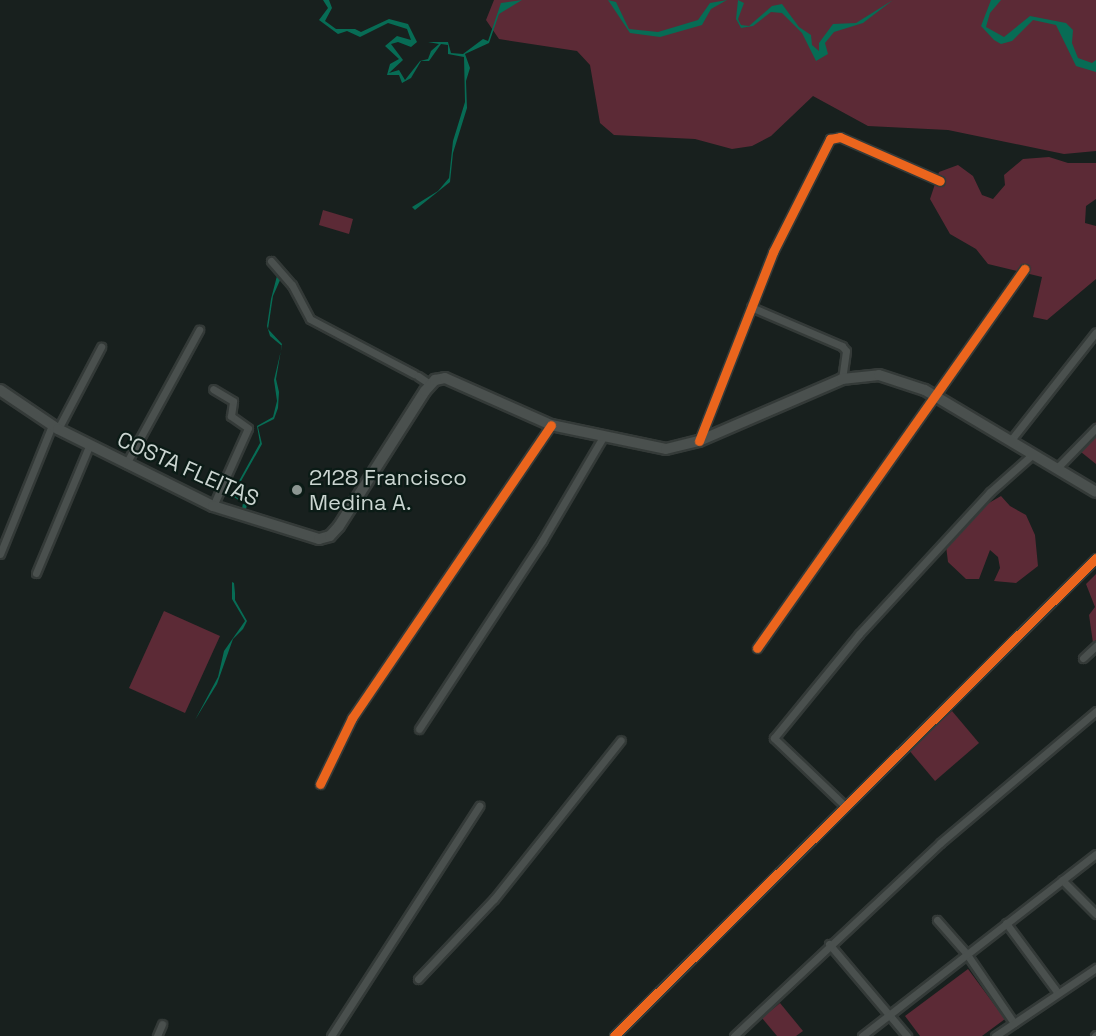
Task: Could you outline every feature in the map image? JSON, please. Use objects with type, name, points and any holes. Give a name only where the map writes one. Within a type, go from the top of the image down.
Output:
[{"type":"main road","points":[[430,384],[448,379],[551,425],[662,449],[699,441],[842,379],[879,375],[907,381],[934,395],[1095,489]]},
{"type":"main road","name":"COSTA FLEITAS","points":[[0,390],[55,427],[89,446],[213,506],[310,538],[330,536],[372,477],[430,384]]},
{"type":"street","points":[[699,441],[795,203],[809,184],[830,139],[840,137],[940,181]]},
{"type":"street","points":[[271,261],[281,272],[310,319],[322,328],[430,384]]},
{"type":"street","points":[[757,648],[1024,269]]},
{"type":"street","points":[[751,308],[842,346],[846,351],[842,379]]},
{"type":"street","points":[[126,464],[199,330]]},
{"type":"street","points":[[1011,440],[1096,332]]},
{"type":"street","points":[[0,554],[55,427],[101,347]]},
{"type":"street","points":[[213,389],[232,401],[231,416],[248,428],[213,506]]},
{"type":"street","points":[[320,784],[352,718],[551,425]]},
{"type":"street","points":[[1056,468],[1096,428]]},
{"type":"street","points":[[419,729],[542,541],[603,437]]},
{"type":"street","points":[[36,573],[89,446]]},
{"type":"street","points":[[844,805],[774,738],[866,625],[990,492],[1033,454]]},
{"type":"street","points":[[614,1036],[844,805],[1096,558]]},
{"type":"street","points":[[1083,658],[1096,646]]},
{"type":"street","points":[[734,1036],[940,843],[1096,711]]},
{"type":"street","points":[[418,979],[494,899],[621,740]]},
{"type":"street","points":[[331,1036],[479,806]]},
{"type":"street","points":[[862,1036],[889,1012],[1096,854]]},
{"type":"street","points":[[1062,880],[1096,914]]},
{"type":"street","points":[[937,920],[966,953],[1014,1023]]},
{"type":"street","points":[[1006,923],[1058,993]]},
{"type":"street","points":[[830,944],[907,1036]]},
{"type":"street","points":[[995,1036],[1096,968]]},
{"type":"street","points":[[157,1036],[162,1024]]},
{"type":"shaded area","points":[[323,0],[329,0],[332,8],[325,21],[336,29],[355,29],[361,32],[389,19],[408,24],[417,42],[411,47],[398,42],[391,44],[403,60],[389,73],[399,70],[405,80],[420,61],[428,59],[431,51],[439,44],[428,42],[448,42],[451,53],[463,54],[483,39],[488,41],[501,3],[522,0],[499,14],[489,43],[465,54],[470,68],[466,81],[467,108],[453,153],[450,182],[415,210],[412,207],[438,191],[449,178],[453,141],[465,102],[464,57],[448,54],[448,45],[441,44],[429,61],[421,61],[411,78],[402,83],[399,75],[387,75],[390,64],[399,59],[385,46],[397,36],[411,40],[407,29],[388,23],[360,37],[347,31],[338,34],[319,20],[328,8]]},
{"type":"shaded area","points":[[494,0],[1096,0],[1096,151],[1064,154],[948,130],[868,126],[813,96],[771,136],[752,146],[732,149],[695,139],[614,135],[600,123],[590,65],[577,51],[499,39],[486,20]]},
{"type":"shaded area","points":[[608,0],[616,2],[629,29],[658,32],[698,20],[710,3],[727,0],[711,9],[702,25],[660,37],[630,33]]},
{"type":"shaded area","points":[[738,0],[744,3],[738,19],[741,25],[749,26],[772,6],[782,4],[799,27],[811,35],[812,45],[819,51],[819,43],[833,24],[856,23],[893,0],[863,23],[834,32],[825,43],[828,54],[816,61],[802,33],[782,13],[771,12],[753,26],[741,28],[736,19]]},
{"type":"shaded area","points":[[991,0],[1001,0],[990,13],[986,27],[1004,37],[1030,16],[1066,23],[1073,30],[1072,43],[1078,58],[1092,63],[1096,60],[1096,72],[1076,66],[1056,25],[1033,20],[1012,41],[1001,44],[994,40],[981,26]]},
{"type":"shaded area","points":[[1049,157],[1068,163],[1096,163],[1096,199],[1086,206],[1085,223],[1096,226],[1096,279],[1047,320],[1033,317],[1042,277],[988,264],[976,249],[950,234],[930,199],[939,172],[958,165],[973,176],[982,195],[993,199],[1005,185],[1004,175],[1023,159]]},
{"type":"shaded area","points":[[323,210],[353,219],[349,234],[319,225]]},
{"type":"shaded area","points":[[278,272],[281,278],[273,296],[268,329],[282,346],[270,336],[267,326],[271,299]]},
{"type":"shaded area","points":[[281,351],[276,379],[279,392],[278,408],[274,419],[258,427],[262,444],[236,490],[236,497],[247,504],[245,515],[241,514],[243,503],[234,497],[234,490],[260,443],[257,426],[273,417],[277,401],[274,380]]},
{"type":"shaded area","points":[[1096,422],[1096,464],[1081,452],[1083,440]]},
{"type":"shaded area","points":[[1001,496],[1010,506],[1026,515],[1035,535],[1038,566],[1016,583],[994,581],[1000,568],[998,557],[990,550],[979,579],[966,579],[948,562],[946,546],[975,511]]},
{"type":"shaded area","points":[[1096,574],[1096,640],[1093,643],[1089,615],[1095,607],[1086,584]]},
{"type":"shaded area","points":[[232,582],[234,583],[235,600],[247,621],[233,639],[217,684],[195,720],[218,677],[224,651],[245,621],[232,599]]},
{"type":"shaded area","points":[[164,611],[220,636],[185,713],[129,688]]},
{"type":"shaded area","points":[[952,711],[979,743],[935,781],[908,749]]},
{"type":"shaded area","points":[[968,969],[1005,1019],[982,1036],[920,1036],[905,1016]]},
{"type":"shaded area","points":[[780,1003],[803,1031],[796,1036],[777,1036],[762,1018]]},
{"type":"cycle path","points":[[699,441],[773,252],[830,139],[840,137],[940,181]]},
{"type":"cycle path","points":[[757,648],[1024,269]]},
{"type":"cycle path","points":[[320,784],[352,718],[551,425]]},
{"type":"cycle path","points":[[614,1036],[1096,558]]},
{"type":"place","name":"2128 Francisco Medina A.","points":[[297,490]]}]
